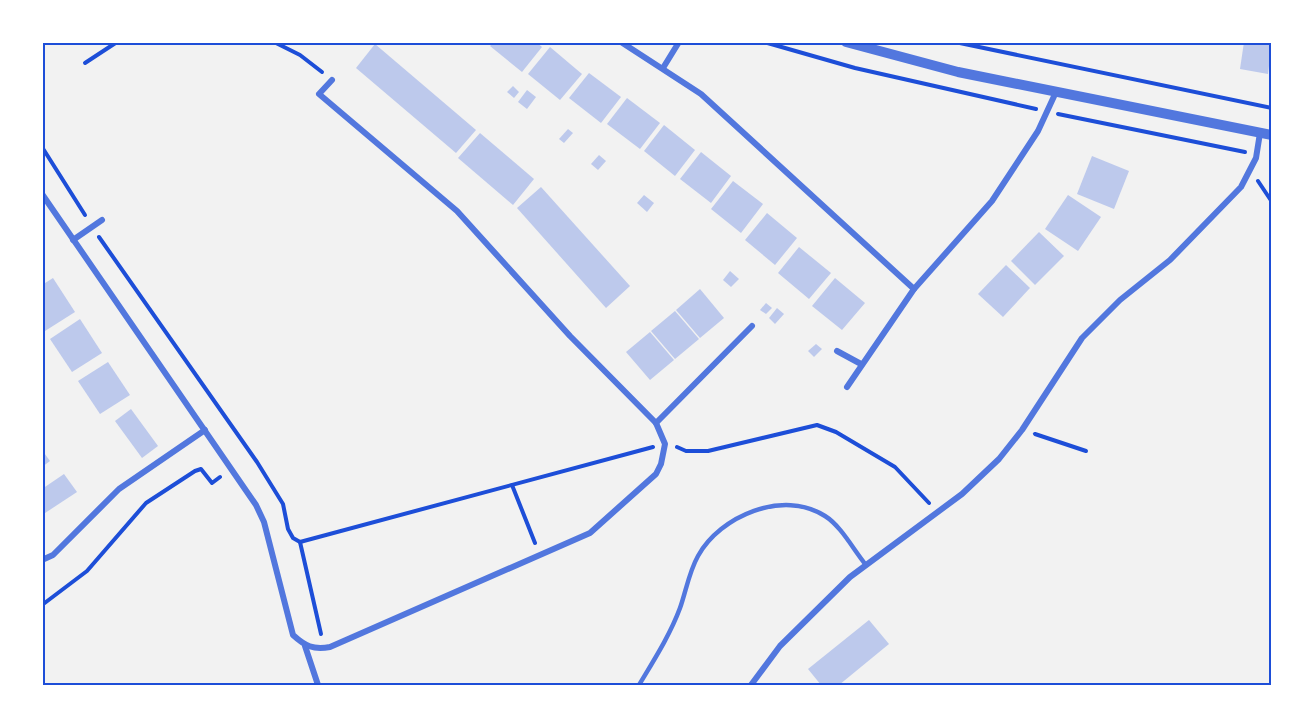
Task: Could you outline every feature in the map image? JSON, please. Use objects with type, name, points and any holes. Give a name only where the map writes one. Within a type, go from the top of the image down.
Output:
[{"type":"street","points":[[621,42],[701,94],[758,143],[914,289]]},
{"type":"street","points":[[663,68],[679,42]]},
{"type":"street","points":[[846,42],[958,72],[1272,135]]},
{"type":"street","points":[[305,646],[325,648],[540,555],[600,526],[656,474],[661,464],[665,444],[656,423],[570,336],[456,211],[319,94],[332,80]]},
{"type":"street","points":[[847,387],[914,289],[992,201],[1048,112],[1056,92]]},
{"type":"street","points":[[751,685],[780,646],[814,609],[866,565],[938,513],[999,459],[1022,430],[1082,338],[1120,300],[1170,260],[1230,201],[1251,171],[1260,133]]},
{"type":"street","points":[[42,194],[256,505],[264,522],[287,620],[293,635],[305,646],[318,685]]},
{"type":"street","points":[[74,240],[102,220]]},
{"type":"street","points":[[656,423],[752,326]]},
{"type":"street","points":[[837,351],[861,364]]},
{"type":"street","points":[[42,560],[53,555],[119,489],[205,430]]},
{"type":"lane","points":[[639,685],[676,616],[697,557],[724,526],[741,516],[769,507],[785,506],[817,511],[832,521],[866,565]]},
{"type":"path","points":[[85,63],[117,42]]},
{"type":"path","points":[[274,42],[300,55],[332,80]]},
{"type":"path","points":[[764,42],[855,68],[1048,112],[1256,154]]},
{"type":"path","points":[[959,42],[1272,108]]},
{"type":"path","points":[[42,147],[92,227],[253,456],[283,504],[288,529],[293,538],[300,542],[665,444],[686,451],[708,451],[810,424],[825,426],[895,467],[938,513]]},
{"type":"path","points":[[1251,171],[1272,202]]},
{"type":"path","points":[[1022,430],[1086,452]]},
{"type":"path","points":[[42,605],[87,571],[146,503],[195,471],[201,469],[207,473],[212,483],[253,456]]},
{"type":"path","points":[[512,485],[540,555]]},
{"type":"path","points":[[300,542],[325,648]]},
{"type":"building","points":[[494,42],[536,42],[542,47],[522,72],[490,46]]},
{"type":"building","points":[[1244,42],[1272,42],[1268,74],[1240,69]]},
{"type":"building","points":[[375,44],[476,130],[456,153],[356,68]]},
{"type":"building","points":[[550,47],[582,74],[560,100],[528,74]]},
{"type":"building","points":[[589,73],[621,97],[601,123],[569,98]]},
{"type":"building","points":[[513,86],[519,92],[514,98],[507,92]]},
{"type":"building","points":[[527,90],[536,97],[527,109],[518,102]]},
{"type":"building","points":[[627,98],[660,123],[640,149],[607,124]]},
{"type":"building","points":[[664,125],[695,150],[675,176],[644,151]]},
{"type":"building","points":[[568,129],[573,133],[564,143],[559,139]]},
{"type":"building","points":[[480,133],[534,179],[513,205],[458,158]]},
{"type":"building","points":[[701,152],[731,176],[711,203],[680,179]]},
{"type":"building","points":[[599,155],[606,161],[598,170],[591,164]]},
{"type":"building","points":[[1092,156],[1129,171],[1114,209],[1077,194]]},
{"type":"building","points":[[733,181],[763,204],[741,233],[711,209]]},
{"type":"building","points":[[541,187],[630,286],[606,308],[517,208]]},
{"type":"building","points":[[644,195],[654,203],[647,212],[637,203]]},
{"type":"building","points":[[1068,195],[1101,217],[1078,251],[1045,229]]},
{"type":"building","points":[[767,213],[797,238],[775,265],[745,240]]},
{"type":"building","points":[[1039,232],[1064,256],[1035,285],[1011,261]]},
{"type":"building","points":[[799,247],[831,273],[809,299],[778,273]]},
{"type":"building","points":[[1006,265],[1030,288],[1003,317],[978,294]]},
{"type":"building","points":[[730,271],[739,279],[731,287],[723,280]]},
{"type":"building","points":[[53,278],[75,312],[45,331],[42,326],[42,285]]},
{"type":"building","points":[[835,278],[865,303],[842,330],[812,306]]},
{"type":"building","points":[[700,289],[724,318],[700,338],[676,310]]},
{"type":"building","points":[[766,303],[772,308],[766,314],[760,310]]},
{"type":"building","points":[[777,308],[784,314],[775,324],[769,318]]},
{"type":"building","points":[[675,311],[699,339],[675,359],[651,331]]},
{"type":"building","points":[[80,319],[102,353],[72,372],[50,339]]},
{"type":"building","points":[[650,332],[674,360],[650,380],[626,352]]},
{"type":"building","points":[[816,344],[822,349],[814,357],[808,351]]},
{"type":"building","points":[[108,362],[130,395],[100,414],[78,381]]},
{"type":"building","points":[[131,409],[158,446],[142,458],[115,421]]},
{"type":"building","points":[[42,450],[50,461],[42,467]]},
{"type":"building","points":[[64,474],[77,492],[42,515],[42,489]]},
{"type":"building","points":[[869,620],[889,644],[839,685],[821,685],[808,669]]}]
